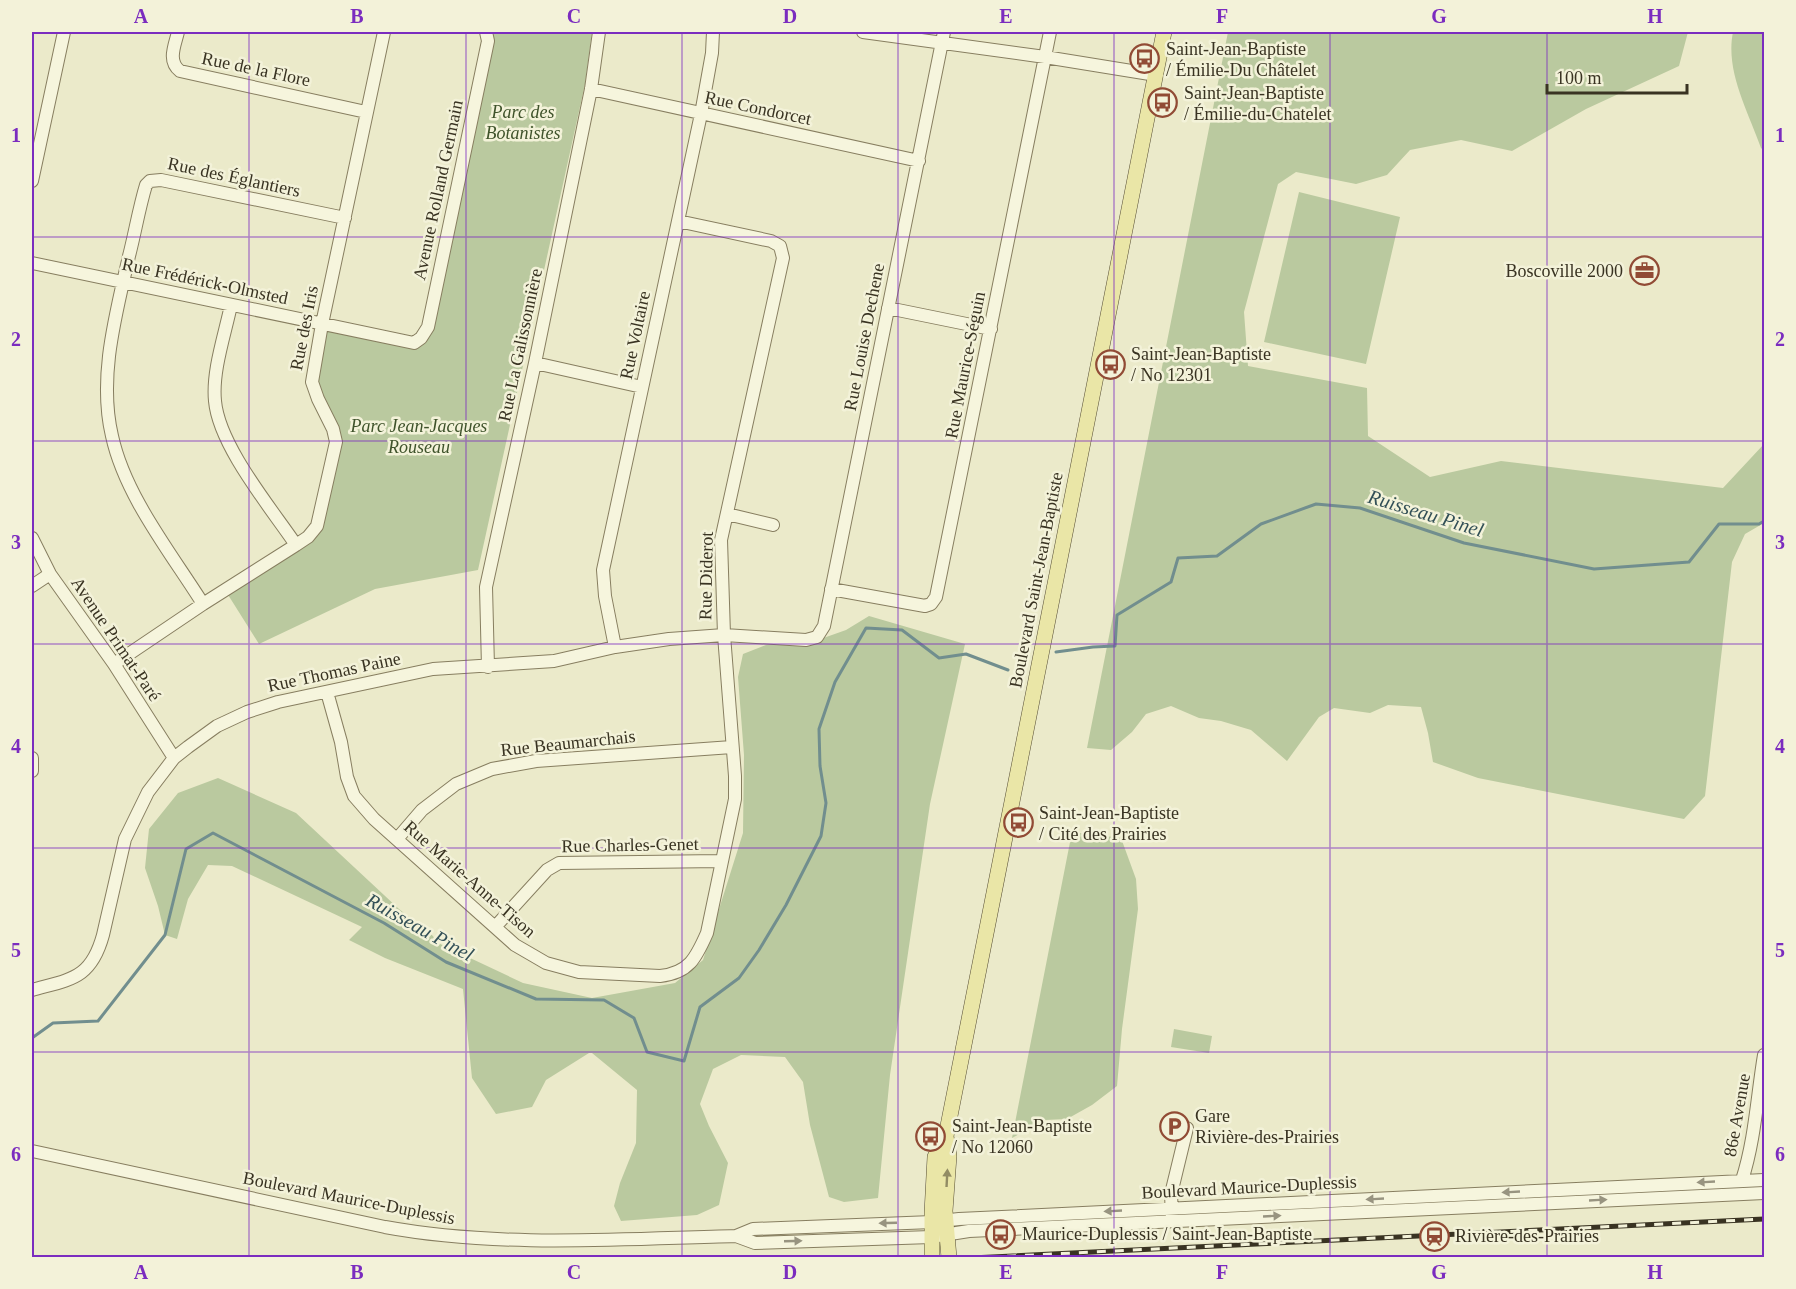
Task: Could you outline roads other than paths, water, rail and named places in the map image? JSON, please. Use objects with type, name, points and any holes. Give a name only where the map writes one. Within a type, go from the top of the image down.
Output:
[{"type":"main road","name":"Boulevard Saint-Jean-Baptiste","points":[[949,1257],[939,1229],[935,1156],[946,1136],[1164,32]]},
{"type":"main road","name":"Boulevard Saint-Jean-Baptiste","points":[[932,1257],[939,1229]]},
{"type":"street","points":[[32,182],[64,32]]},
{"type":"street","name":"Rue de la Flore","points":[[178,32],[172,61],[180,71],[366,112]]},
{"type":"street","name":"Rue des Iris","points":[[114,664],[308,537],[317,526],[336,442],[333,429],[312,382],[322,324],[384,32]]},
{"type":"street","name":"Avenue Rolland Germain","points":[[405,342],[414,343],[421,338],[428,327],[488,41],[486,32]]},
{"type":"street","name":"Rue La Galissonnière","points":[[488,667],[486,587],[535,363],[591,88],[599,32]]},
{"type":"street","name":"Rue Voltaire","points":[[615,647],[604,589],[603,570],[701,114],[712,53],[713,32]]},
{"type":"street","points":[[863,32],[943,37],[1156,75]]},
{"type":"street","name":"Rue Maurice-Séguin","points":[[831,589],[925,606],[931,604],[936,597],[1050,32]]},
{"type":"street","name":"Rue Louise Dechene","points":[[806,640],[817,637],[824,626],[943,37]]},
{"type":"street","name":"Rue Condorcet","points":[[591,88],[919,161]]},
{"type":"street","name":"Rue des Églantiers","points":[[123,282],[144,191],[150,181],[155,179],[345,218]]},
{"type":"street","name":"Rue Diderot","points":[[678,221],[771,241],[780,246],[783,252],[721,540],[724,635],[735,799],[707,933],[698,954],[682,971]]},
{"type":"street","name":"Rue Frédérick-Olmsted","points":[[32,263],[405,342]]},
{"type":"street","points":[[123,282],[110,348],[107,391],[111,436],[122,468],[138,501],[203,604]]},
{"type":"street","points":[[231,305],[215,381],[215,402],[219,421],[237,459],[296,545]]},
{"type":"street","points":[[888,308],[991,329]]},
{"type":"street","points":[[535,363],[642,387]]},
{"type":"street","points":[[727,514],[773,525]]},
{"type":"street","name":"Avenue Primat-Paré","points":[[32,538],[50,574],[114,664],[174,758]]},
{"type":"street","points":[[32,586],[50,574]]},
{"type":"street","name":"Rue Thomas Paine","points":[[32,990],[77,976],[93,963],[103,935],[125,839],[148,792],[174,758],[232,718],[278,702],[432,669],[554,662],[615,647],[724,635],[806,640]]},
{"type":"street","name":"Rue Marie-Anne-Tison","points":[[327,692],[341,742],[347,777],[354,796],[374,819],[515,945],[540,959],[579,972],[660,976],[682,971]]},
{"type":"street","name":"Rue Beaumarchais","points":[[397,839],[422,810],[456,784],[492,769],[536,761],[732,747]]},
{"type":"street","points":[[32,758],[32,771]]},
{"type":"street","name":"Rue Charles-Genet","points":[[495,927],[548,870],[559,863],[722,861]]},
{"type":"street","name":"86e Avenue","points":[[1742,1180],[1763,1088],[1764,1055]]},
{"type":"street","points":[[1172,1215],[1171,1194],[1187,1128]]},
{"type":"street","name":"Boulevard Maurice-Duplessis","points":[[32,1152],[359,1222],[441,1235],[542,1240],[736,1236],[753,1229],[969,1231],[1172,1215],[1764,1180]]},
{"type":"street","name":"Boulevard Maurice-Duplessis","points":[[1172,1215],[1764,1193]]},
{"type":"waterway","name":"Ruisseau Pinel","points":[[1056,652],[1115,646],[1117,615],[1171,582],[1178,558],[1217,556],[1261,524],[1316,504],[1360,508],[1464,543],[1594,569],[1689,562],[1719,524],[1759,524],[1764,521]]},
{"type":"waterway","name":"Ruisseau Pinel","points":[[32,1038],[53,1023],[98,1021],[165,935],[186,849],[213,833],[384,923],[446,962],[536,999],[604,1000],[634,1018],[647,1052],[684,1061],[700,1007],[739,978],[759,950],[786,905],[821,836],[826,803],[820,766],[819,729],[835,682],[866,628],[902,630],[939,658],[966,654],[1008,670]]},
{"type":"railway","points":[[971,1258],[1764,1219]]},
{"type":"place","name":"Saint-Jean-Baptiste / Émilie-Du Châtelet","points":[[1145,59]]},
{"type":"place","name":"Saint-Jean-Baptiste / Émilie-du-Chatelet","points":[[1163,103]]},
{"type":"place","name":"Boscoville 2000","points":[[1644,271]]},
{"type":"place","name":"Saint-Jean-Baptiste / No 12301","points":[[1110,364]]},
{"type":"place","name":"Saint-Jean-Baptiste / Cité des Prairies","points":[[1018,823]]},
{"type":"place","name":"Gare Rivière-des-Prairies","points":[[1174,1126]]},
{"type":"place","name":"Saint-Jean-Baptiste / No 12060","points":[[931,1136]]},
{"type":"place","name":"Maurice-Duplessis / Saint-Jean-Baptiste","points":[[1001,1234]]},
{"type":"place","name":"Rivière-des-Prairies","points":[[1434,1236]]},
{"type":"park label","name":"Parc des Botanistes","points":[[523,122]]},
{"type":"park label","name":"Parc Jean-Jacques Rouseau","points":[[419,436]]}]
